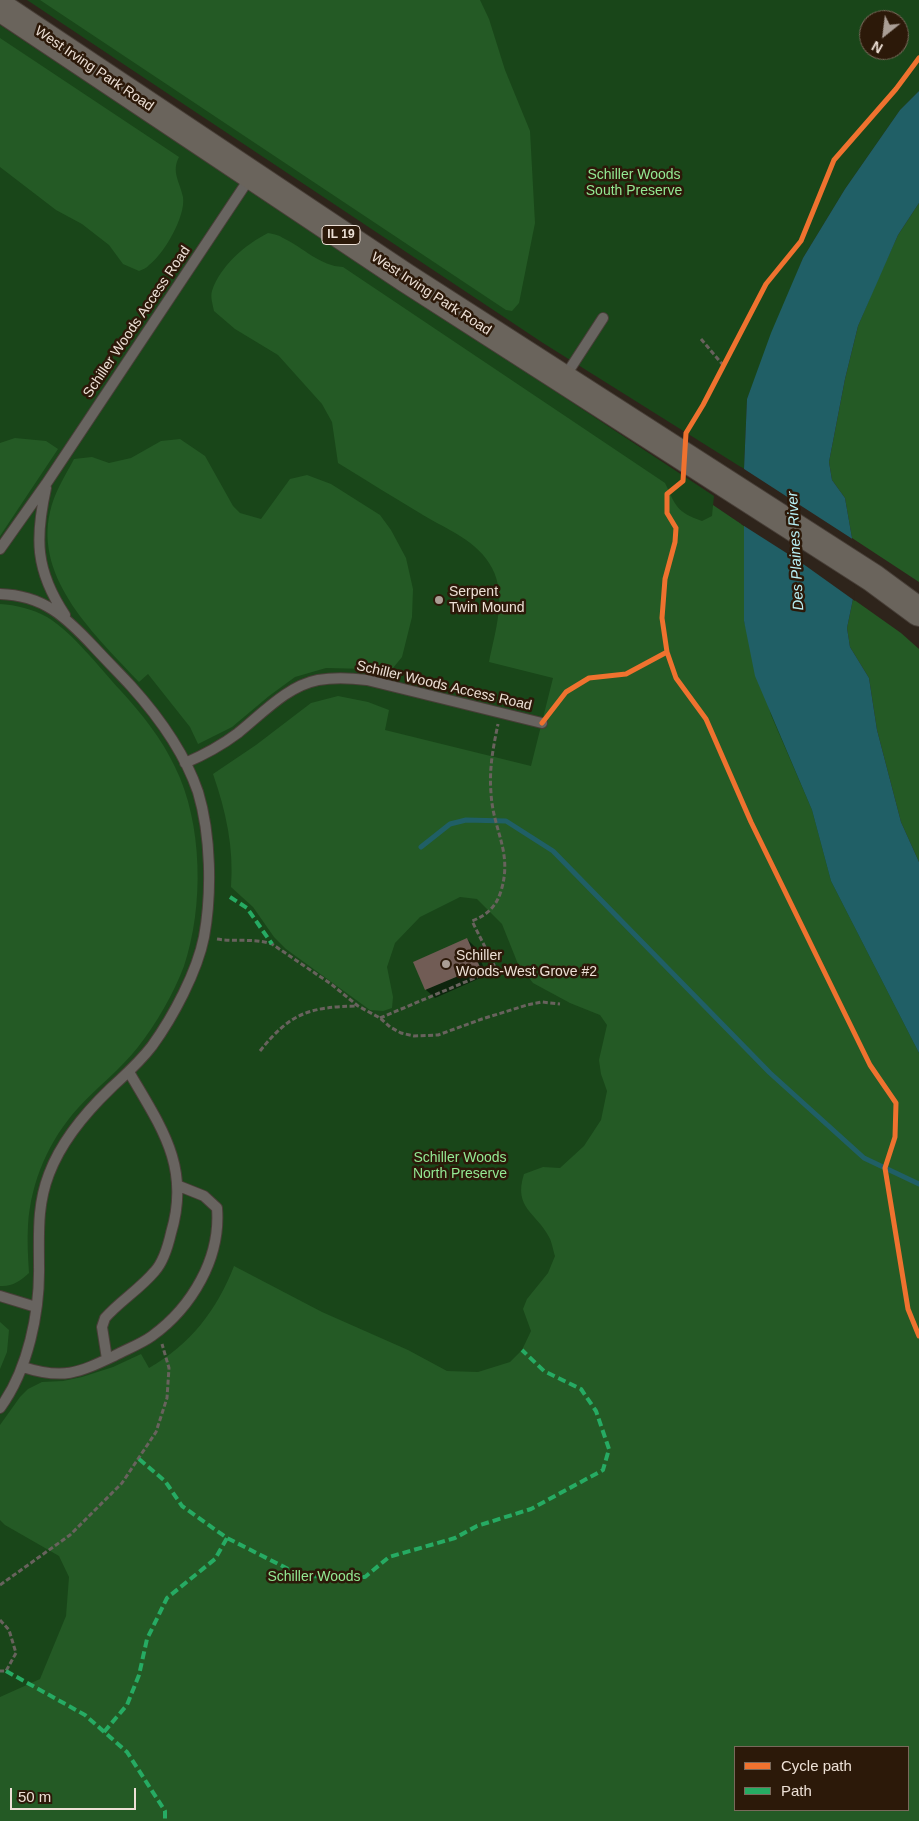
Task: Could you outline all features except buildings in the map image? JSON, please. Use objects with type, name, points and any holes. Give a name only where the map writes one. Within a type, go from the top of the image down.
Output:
[{"type":"main road","name":"West Irving Park Road","points":[[0,7],[252,176],[873,578],[919,612]]},
{"type":"lane","name":"Schiller Woods Access Road","points":[[0,549],[46,484],[252,176]]},
{"type":"lane","points":[[563,379],[603,318]]},
{"type":"lane","name":"Schiller Woods Access Road","points":[[0,1408],[23,1368],[30,1342],[39,1283],[38,1225],[40,1207],[49,1172],[59,1152],[74,1131],[111,1088],[129,1072],[151,1047],[167,1023],[189,980],[204,938],[208,897],[207,838],[197,791],[185,763],[152,712],[68,620],[54,599],[41,559],[38,539],[39,521],[46,484]]},
{"type":"lane","name":"Schiller Woods Access Road","points":[[0,594],[29,598],[49,606],[68,620]]},
{"type":"lane","name":"Schiller Woods Access Road","points":[[185,763],[204,755],[236,734],[295,688],[316,680],[342,677],[368,680],[542,723]]},
{"type":"lane","points":[[107,1359],[102,1327],[104,1318],[156,1270],[166,1251],[172,1229],[179,1186],[168,1142],[129,1072]]},
{"type":"lane","points":[[23,1368],[39,1372],[68,1374],[81,1371],[136,1345],[158,1330],[187,1302],[207,1268],[218,1231],[217,1208],[204,1196],[179,1186]]},
{"type":"lane","points":[[0,1296],[36,1307]]},
{"type":"path","points":[[701,340],[723,366]]},
{"type":"path","points":[[719,373],[728,357]]},
{"type":"path","points":[[542,723],[566,692],[589,678],[626,674],[667,652]]},
{"type":"path","points":[[380,1018],[496,969],[472,921],[490,911],[495,905],[504,882],[506,868],[505,855],[491,795],[490,761],[500,712]]},
{"type":"path","points":[[204,938],[233,941],[260,940],[272,944],[331,984],[358,1006],[380,1018],[390,1027],[401,1033],[414,1036],[438,1035],[527,1005],[542,1002],[560,1004]]},
{"type":"path","points":[[260,1050],[274,1034],[293,1018],[325,1008],[358,1006]]},
{"type":"path","points":[[0,1585],[70,1535],[122,1483],[156,1432],[167,1398],[169,1368],[158,1330]]},
{"type":"path","points":[[0,1620],[9,1630],[16,1653],[6,1671],[0,1671]]},
{"type":"green space","name":"Schiller Woods South Preserve","points":[[27,0],[919,0],[919,91],[900,110],[845,189],[803,258],[747,399],[744,469],[543,343]]},
{"type":"green space","points":[[40,0],[480,0],[489,19],[505,70],[530,131],[535,223],[519,303],[512,311],[506,310]]},
{"type":"green space","name":"Schiller Woods","points":[[0,25],[714,496],[713,506],[744,526],[744,621],[919,1053],[919,1821],[0,1821]]},
{"type":"green space","points":[[0,38],[179,157],[176,172],[183,197],[181,214],[178,224],[167,244],[155,260],[146,268],[139,271],[123,264],[109,245],[82,224],[56,210],[0,167]]},
{"type":"green space","points":[[919,203],[919,582],[852,538],[845,498],[832,480],[829,462],[845,379],[858,326],[898,235]]},
{"type":"green space","name":"Schiller Woods","points":[[268,233],[278,235],[319,260],[343,267],[665,483],[675,503],[682,511],[702,521],[712,516],[713,505],[744,526],[744,621],[771,715],[812,810],[831,881],[919,1053],[919,1821],[0,1821],[0,1697],[40,1679],[66,1616],[69,1577],[59,1556],[5,1525],[0,1520],[0,1425],[20,1397],[28,1389],[42,1382],[63,1381],[82,1377],[113,1367],[141,1354],[149,1368],[164,1359],[189,1337],[210,1312],[234,1266],[322,1312],[408,1350],[447,1371],[478,1372],[510,1362],[522,1350],[531,1331],[523,1309],[527,1299],[548,1273],[555,1256],[549,1237],[528,1209],[521,1195],[524,1174],[543,1167],[560,1168],[584,1146],[601,1120],[607,1091],[601,1074],[599,1060],[607,1025],[600,1015],[570,1003],[533,983],[518,964],[502,924],[477,899],[460,897],[420,917],[395,943],[387,967],[393,997],[392,1008],[383,1011],[370,1010],[286,949],[274,937],[253,907],[231,887],[232,872],[228,830],[213,774],[256,745],[311,703],[338,696],[368,702],[389,710],[385,730],[531,766],[553,678],[489,662],[497,626],[499,590],[492,568],[479,550],[462,537],[338,463],[332,422],[322,404],[278,355],[235,329],[214,311],[211,293],[216,282],[227,265],[251,243]]},
{"type":"green space","points":[[15,438],[46,441],[58,449],[0,536],[0,443]]},
{"type":"green space","points":[[180,439],[205,456],[233,506],[240,513],[261,519],[290,479],[307,475],[331,484],[380,515],[391,530],[406,558],[413,589],[412,617],[402,657],[393,668],[384,672],[369,669],[326,668],[295,677],[232,727],[198,744],[190,727],[148,674],[139,682],[105,646],[73,606],[60,584],[51,561],[48,537],[50,512],[54,498],[74,459],[92,457],[109,463],[131,458],[161,441]]},
{"type":"green space","points":[[853,599],[901,633],[919,649],[919,862],[901,822],[877,730],[869,678],[850,647],[847,628]]},
{"type":"green space","points":[[0,604],[18,606],[42,614],[67,632],[86,651],[151,727],[170,757],[184,789],[191,813],[198,865],[195,918],[191,943],[175,987],[158,1018],[138,1047],[78,1108],[50,1147],[37,1177],[30,1209],[28,1225],[29,1273],[16,1283],[8,1286],[0,1286]]},
{"type":"green space","points":[[0,1322],[9,1330],[7,1352],[0,1369]]},
{"type":"water","name":"Des Plaines River","points":[[919,91],[919,203],[898,235],[858,326],[845,379],[829,462],[832,480],[845,498],[852,538],[853,599],[847,628],[850,647],[869,678],[877,730],[901,822],[919,862],[919,1053],[831,881],[812,810],[755,676],[744,621],[744,469],[747,399],[771,333],[803,258],[845,189],[900,110]]},
{"type":"pier","points":[[741,467],[854,540],[855,601],[799,561],[741,524]]},
{"type":"waterway","points":[[421,847],[450,824],[466,820],[506,821],[553,851],[770,1073],[864,1158],[919,1184]]},
{"type":"marked path","points":[[230,897],[247,908],[272,944]]},
{"type":"marked path","points":[[139,1459],[165,1481],[182,1506],[227,1538],[302,1576],[365,1577],[389,1557],[455,1538],[477,1526],[531,1509],[603,1470],[609,1449],[596,1411],[581,1389],[544,1371],[522,1350]]},
{"type":"marked path","points":[[104,1732],[127,1705],[139,1675],[147,1639],[167,1598],[215,1559],[227,1538]]},
{"type":"marked path","points":[[6,1671],[85,1715],[127,1752],[165,1811],[165,1821]]},
{"type":"cycle path","points":[[919,58],[896,89],[834,160],[801,241],[766,284],[703,405],[686,433],[683,481],[667,494],[667,513],[676,528],[675,542],[665,579],[662,618],[667,652],[676,678],[706,719],[751,822],[870,1065],[896,1103],[895,1137],[885,1168],[908,1309],[919,1336]]},
{"type":"cycle path","points":[[542,723],[566,692],[589,678],[626,674],[667,652]]},
{"type":"place","name":"Serpent Twin Mound","points":[[439,600]]},
{"type":"place","name":"Schiller Woods-West Grove #2","points":[[446,964]]},
{"type":"park label","name":"Schiller Woods North Preserve","points":[[460,1166]]}]
